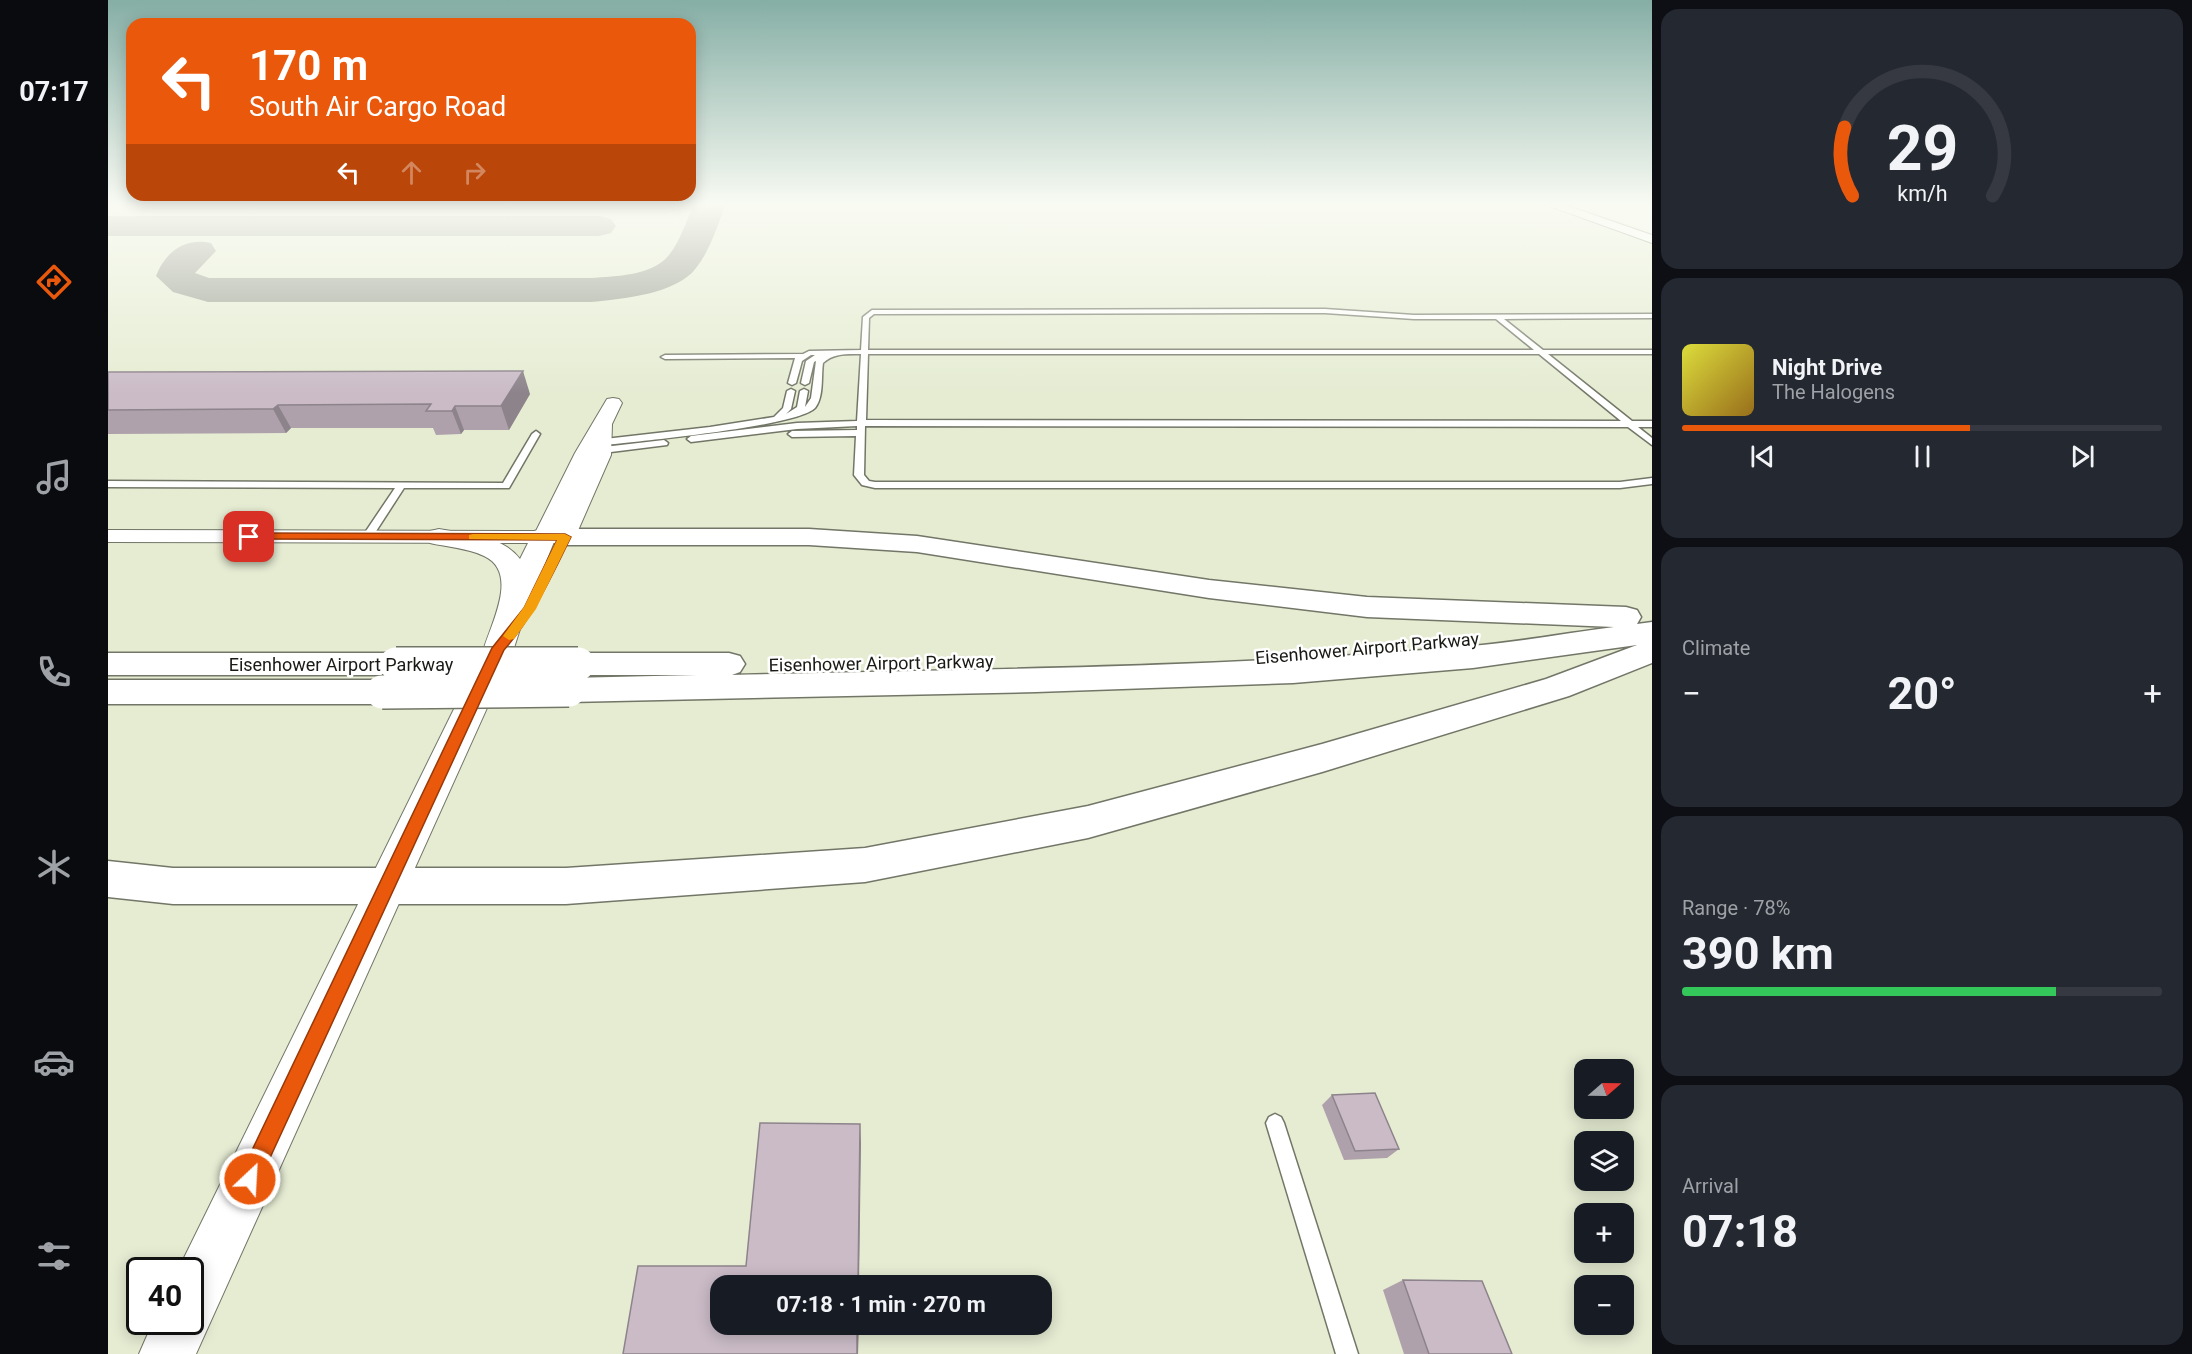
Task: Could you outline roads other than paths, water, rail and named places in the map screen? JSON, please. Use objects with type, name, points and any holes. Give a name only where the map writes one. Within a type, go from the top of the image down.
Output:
[{"type":"main road","points":[[554,537],[809,537],[917,544],[1209,589],[1367,607],[1643,621]]},
{"type":"main road","name":"Eisenhower Airport Parkway","points":[[108,692],[389,678],[1036,680],[1293,671],[1473,657],[1643,621]]},
{"type":"main road","points":[[108,879],[173,886],[566,886],[865,865],[1088,822],[1322,758],[1557,688],[1652,651]]},
{"type":"main road","name":"Eisenhower Airport Parkway","points":[[108,664],[389,678]]},
{"type":"street","points":[[499,648],[519,626],[530,609],[554,537],[613,403]]},
{"type":"street","points":[[108,536],[554,537]]},
{"type":"street","points":[[439,537],[492,549],[507,557],[515,573],[515,601]]},
{"type":"street","points":[[204,1274],[499,648],[515,601],[554,537]]},
{"type":"street","points":[[167,1354],[176,1335]]},
{"type":"lane","points":[[1652,316],[1414,317],[1347,311],[881,311],[870,313],[866,317],[860,478],[867,484],[883,485],[1620,485],[1652,481]]},
{"type":"lane","points":[[1498,317],[1652,442]]},
{"type":"lane","points":[[766,421],[797,412],[801,408],[808,366],[813,357],[843,351]]},
{"type":"lane","points":[[597,442],[766,421],[800,414],[810,409],[815,399],[819,362],[827,355],[843,351]]},
{"type":"lane","points":[[665,357],[803,356],[843,351],[1652,352]]},
{"type":"lane","points":[[766,421],[784,412],[796,363],[803,356]]},
{"type":"lane","points":[[597,442],[728,434],[797,426],[862,428],[1652,424]]},
{"type":"lane","points":[[108,484],[506,486],[536,434]]},
{"type":"lane","points":[[367,537],[402,485]]},
{"type":"lane","points":[[1275,1123],[1347,1354]]}]
